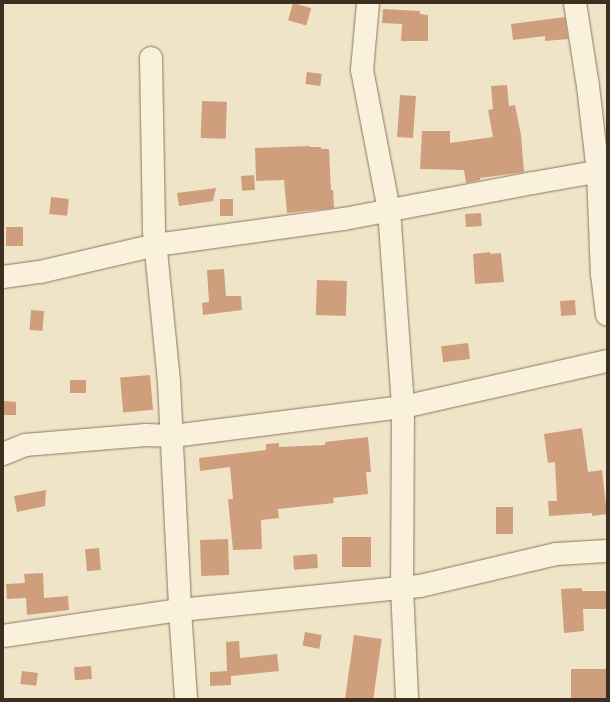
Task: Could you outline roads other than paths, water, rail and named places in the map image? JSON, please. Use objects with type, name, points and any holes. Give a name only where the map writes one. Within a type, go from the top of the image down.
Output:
[{"type":"street","points":[[368,3],[362,70],[389,210],[403,407],[402,588],[407,699]]},
{"type":"street","points":[[574,3],[602,171],[602,274],[607,315]]},
{"type":"street","points":[[151,58],[156,245],[173,436],[180,610],[186,699]]},
{"type":"street","points":[[3,277],[40,272],[156,245],[344,219],[602,171]]},
{"type":"street","points":[[3,454],[25,445],[146,435],[173,436],[403,407],[607,361]]},
{"type":"street","points":[[3,636],[180,610],[420,586],[556,554],[607,551]]}]
